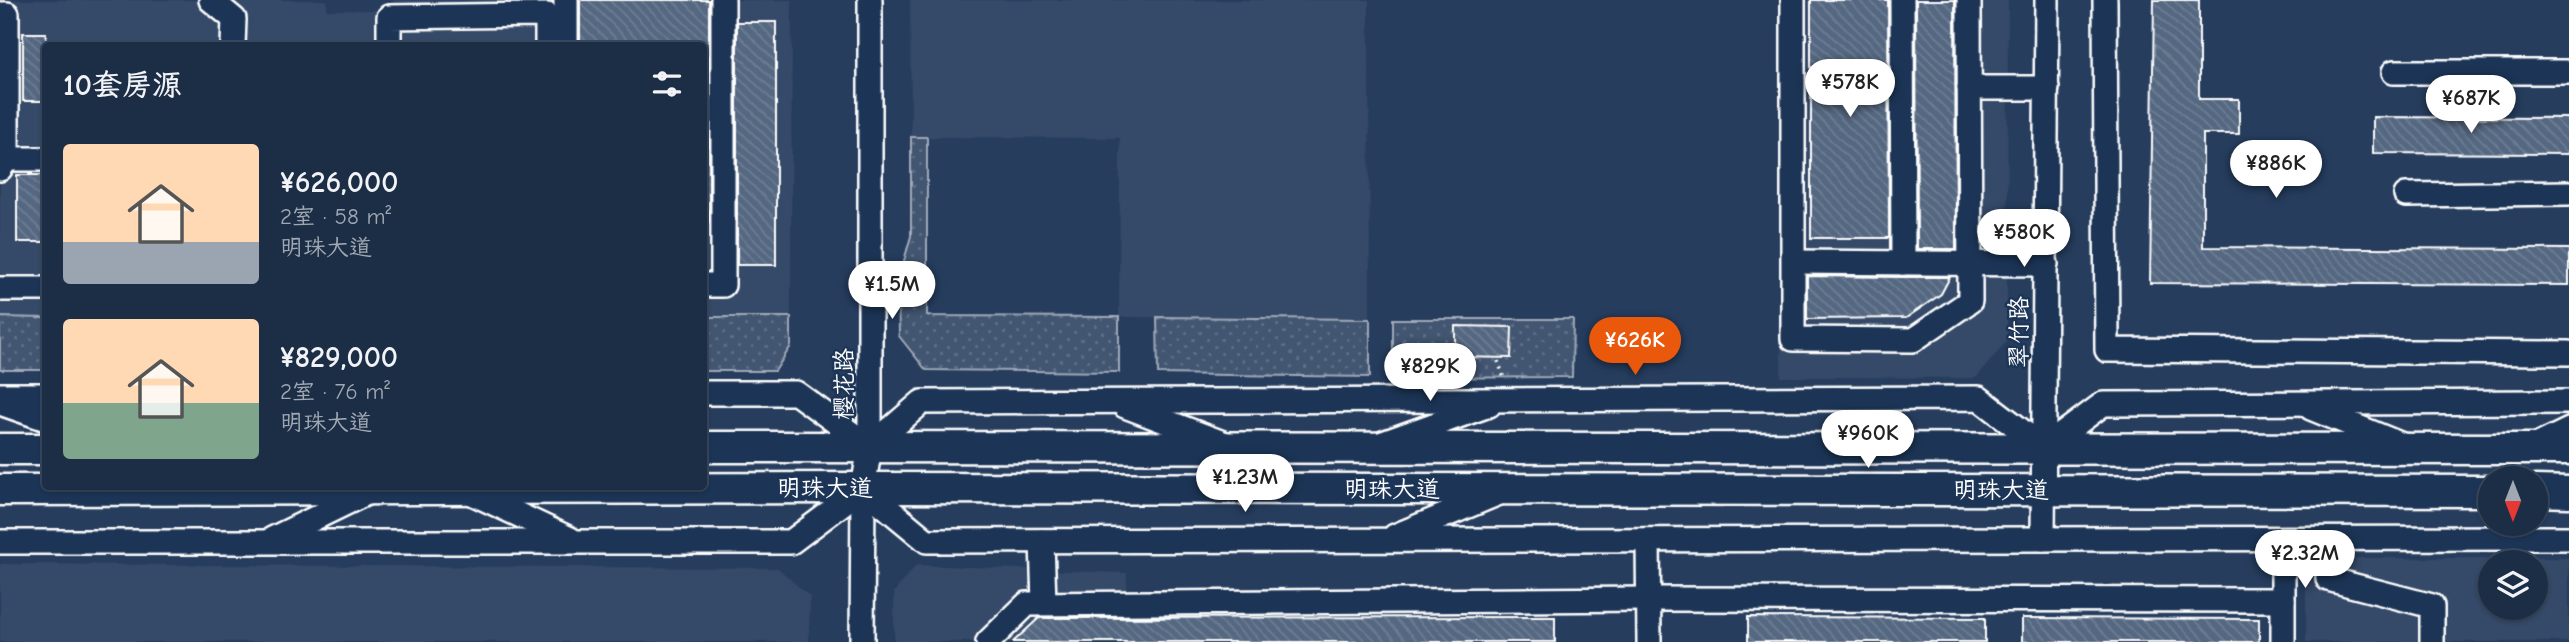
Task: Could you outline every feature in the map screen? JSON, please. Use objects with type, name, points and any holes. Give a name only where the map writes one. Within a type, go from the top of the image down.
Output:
[{"type":"main road","name":"明珠大道","points":[[707,447],[2569,449]]},
{"type":"main road","points":[[1072,488],[1049,475],[1049,457],[1074,447]]},
{"type":"main road","points":[[1814,448],[1843,461],[1842,479],[1814,489]]},
{"type":"main road","points":[[0,449],[42,449]]},
{"type":"main road","name":"明珠大道","points":[[707,487],[2478,491]]},
{"type":"main road","name":"明珠大道","points":[[0,490],[42,490]]},
{"type":"main road","points":[[2548,491],[2569,492]]},
{"type":"street","points":[[211,0],[234,19],[233,42]]},
{"type":"street","points":[[566,0],[566,42]]},
{"type":"street","points":[[707,285],[723,285],[723,0]]},
{"type":"street","name":"樱花路","points":[[862,642],[863,488],[870,447],[870,0]]},
{"type":"street","points":[[1793,0],[1793,339],[1860,340],[1913,340],[1970,301],[1969,0]]},
{"type":"street","points":[[1902,0],[1903,263]]},
{"type":"street","name":"翠竹路","points":[[2043,539],[2048,0]]},
{"type":"street","points":[[2105,0],[2106,350],[2569,353]]},
{"type":"street","points":[[4,9],[2,162],[42,159]]},
{"type":"street","points":[[389,42],[389,17],[547,15],[547,42]]},
{"type":"street","points":[[2393,72],[2569,72]]},
{"type":"street","points":[[1969,88],[2047,88]]},
{"type":"street","points":[[2406,195],[2569,193]]},
{"type":"street","points":[[1794,262],[2046,264]]},
{"type":"street","points":[[0,289],[42,289]]},
{"type":"street","points":[[707,393],[796,393],[870,447],[922,402],[1979,398],[2044,448],[2103,404],[2569,402]]},
{"type":"street","points":[[0,395],[42,395]]},
{"type":"street","points":[[1370,447],[1505,400]]},
{"type":"street","points":[[1113,401],[1233,447]]},
{"type":"street","points":[[0,403],[42,418]]},
{"type":"street","points":[[2299,404],[2412,449]]},
{"type":"street","points":[[2530,449],[2569,429]]},
{"type":"street","points":[[0,542],[791,542],[863,488],[927,541],[2569,538]]},
{"type":"street","points":[[1386,540],[1509,489]]},
{"type":"street","points":[[266,542],[374,490]]},
{"type":"street","points":[[464,490],[577,542]]},
{"type":"street","points":[[2283,539],[2283,642]]},
{"type":"street","points":[[2329,539],[2328,579],[2432,606],[2432,642]]},
{"type":"street","points":[[1648,540],[1649,642]]},
{"type":"street","points":[[1042,541],[1044,603]]},
{"type":"street","points":[[988,642],[1027,604],[1044,603],[1648,599],[2283,600]]},
{"type":"shaded area","points":[[0,0],[327,0],[327,10],[382,10],[394,0],[792,0],[791,317],[707,317],[707,42],[42,42],[42,318],[0,317]]},
{"type":"shaded area","points":[[910,0],[1369,0],[1370,319],[1119,317],[1120,138],[911,137]]},
{"type":"shaded area","points":[[1782,0],[2008,0],[2007,341],[1976,378],[1781,377]]},
{"type":"shaded area","points":[[911,137],[927,137],[927,316],[1119,317],[1119,372],[926,370],[899,336],[898,282],[911,236]]},
{"type":"shaded area","points":[[0,317],[42,318],[42,370],[0,370]]},
{"type":"shaded area","points":[[707,317],[791,317],[791,346],[775,371],[707,371]]},
{"type":"shaded area","points":[[1157,317],[1370,319],[1370,377],[1158,374]]},
{"type":"shaded area","points":[[1393,319],[1573,319],[1572,377],[1393,378]]},
{"type":"shaded area","points":[[2306,558],[2478,558],[2478,620],[2548,620],[2548,558],[2569,558],[2569,642],[2306,642]]},
{"type":"shaded area","points":[[0,564],[778,568],[810,597],[809,642],[0,642]]},
{"type":"shaded area","points":[[916,565],[1127,573],[1128,642],[894,642],[894,592]]},
{"type":"building","points":[[580,0],[709,0],[709,222],[707,42],[580,42]]},
{"type":"building","points":[[1811,0],[1888,0],[1889,238],[1811,238]]},
{"type":"building","points":[[1916,0],[1955,0],[1956,249],[1917,249]]},
{"type":"building","points":[[2154,0],[2199,0],[2199,99],[2239,99],[2239,134],[2203,134],[2203,247],[2569,249],[2569,285],[2150,283]]},
{"type":"building","points":[[737,22],[776,22],[776,265],[737,265]]},
{"type":"building","points":[[23,33],[46,33],[46,42],[42,42],[42,101],[23,101]]},
{"type":"building","points":[[2373,117],[2569,118],[2569,154],[2373,153]]},
{"type":"building","points":[[17,175],[42,175],[42,242],[17,242]]},
{"type":"building","points":[[1807,276],[1950,277],[1941,294],[1906,318],[1807,319]]},
{"type":"building","points":[[1455,326],[1512,327],[1511,358],[1455,357]]},
{"type":"building","points":[[1555,617],[1555,642],[1013,642],[1039,618]]},
{"type":"building","points":[[1748,617],[1985,618],[1985,642],[1748,642]]},
{"type":"building","points":[[2022,618],[2259,619],[2259,642],[2022,642]]}]
